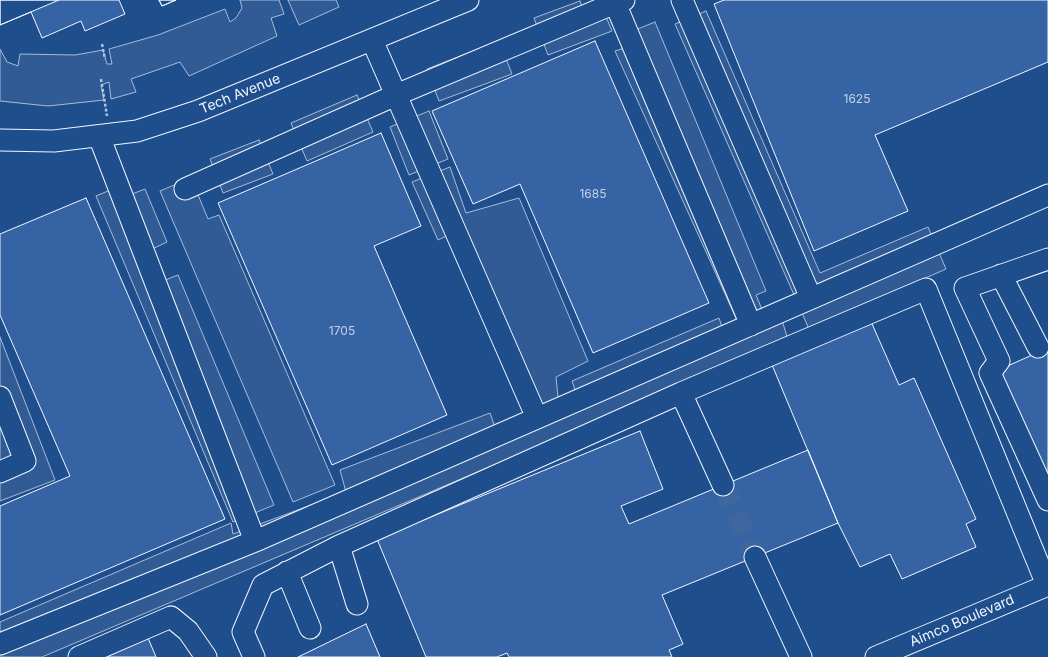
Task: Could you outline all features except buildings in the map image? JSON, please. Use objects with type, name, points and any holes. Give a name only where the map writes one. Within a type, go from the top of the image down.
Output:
[{"type":"street","name":"Tech Avenue","points":[[0,140],[54,141],[137,130],[198,111],[468,0]]},
{"type":"street","points":[[682,0],[811,298]]},
{"type":"street","points":[[185,189],[396,95],[617,1],[751,325]]},
{"type":"street","points":[[372,40],[537,418]]},
{"type":"street","points":[[105,135],[256,541]]},
{"type":"street","points":[[0,644],[256,541],[1048,195]]},
{"type":"street","points":[[1048,259],[965,288],[999,361],[990,373],[1048,500]]},
{"type":"street","points":[[1001,276],[1038,347]]},
{"type":"street","points":[[254,657],[243,632],[263,585],[339,546],[681,393],[926,289],[1048,585]]},
{"type":"street","points":[[681,393],[723,485]]},
{"type":"street","points":[[0,397],[4,418],[25,461],[0,472]]},
{"type":"street","points":[[339,546],[357,604]]},
{"type":"street","points":[[755,557],[801,657]]},
{"type":"street","points":[[287,572],[310,628]]},
{"type":"street","name":"Aimco Boulevard","points":[[876,657],[1048,585]]},
{"type":"street","points":[[79,657],[171,617],[188,631],[206,657]]},
{"type":"path","points":[[102,44],[105,59]]},
{"type":"path","points":[[101,79],[105,135]]},
{"type":"shaded area","points":[[240,0],[279,0],[284,14],[271,18],[277,36],[189,76],[180,62],[131,79],[136,92],[111,99],[109,82],[101,85],[104,100],[48,106],[0,101],[0,49],[7,62],[18,66],[20,54],[75,55],[103,50],[107,64],[112,64],[109,49],[158,35],[225,9],[230,22],[236,18],[242,8]]},
{"type":"shaded area","points":[[288,0],[336,0],[339,7],[299,25]]},
{"type":"shaded area","points":[[580,1],[586,18],[604,12],[612,31],[548,55],[534,18]]},
{"type":"shaded area","points":[[706,11],[820,273],[928,227],[946,269],[809,329],[675,24]]},
{"type":"shaded area","points":[[655,22],[766,291],[756,295],[763,312],[779,310],[788,340],[42,657],[0,657],[0,622],[231,523],[233,534],[346,492],[340,470],[490,413],[495,427],[526,415],[451,234],[438,240],[412,182],[450,167],[466,213],[519,198],[588,361],[556,377],[558,397],[576,393],[572,381],[719,318],[724,333],[740,327],[615,51],[628,47],[623,35]]},
{"type":"shaded area","points":[[499,41],[512,74],[439,101],[427,69]]},
{"type":"shaded area","points":[[357,95],[373,132],[307,161],[291,123]]},
{"type":"shaded area","points":[[429,111],[448,159],[409,175],[390,127]]},
{"type":"shaded area","points":[[259,140],[273,174],[223,193],[210,159]]},
{"type":"shaded area","points":[[191,178],[208,219],[219,215],[335,485],[293,502],[160,191]]},
{"type":"shaded area","points":[[122,185],[127,196],[145,189],[167,242],[150,250],[163,281],[178,275],[274,505],[233,522],[96,196]]},
{"type":"shaded area","points":[[0,337],[55,480],[0,501]]},
{"type":"tunnel","points":[[723,485],[755,557]]}]
